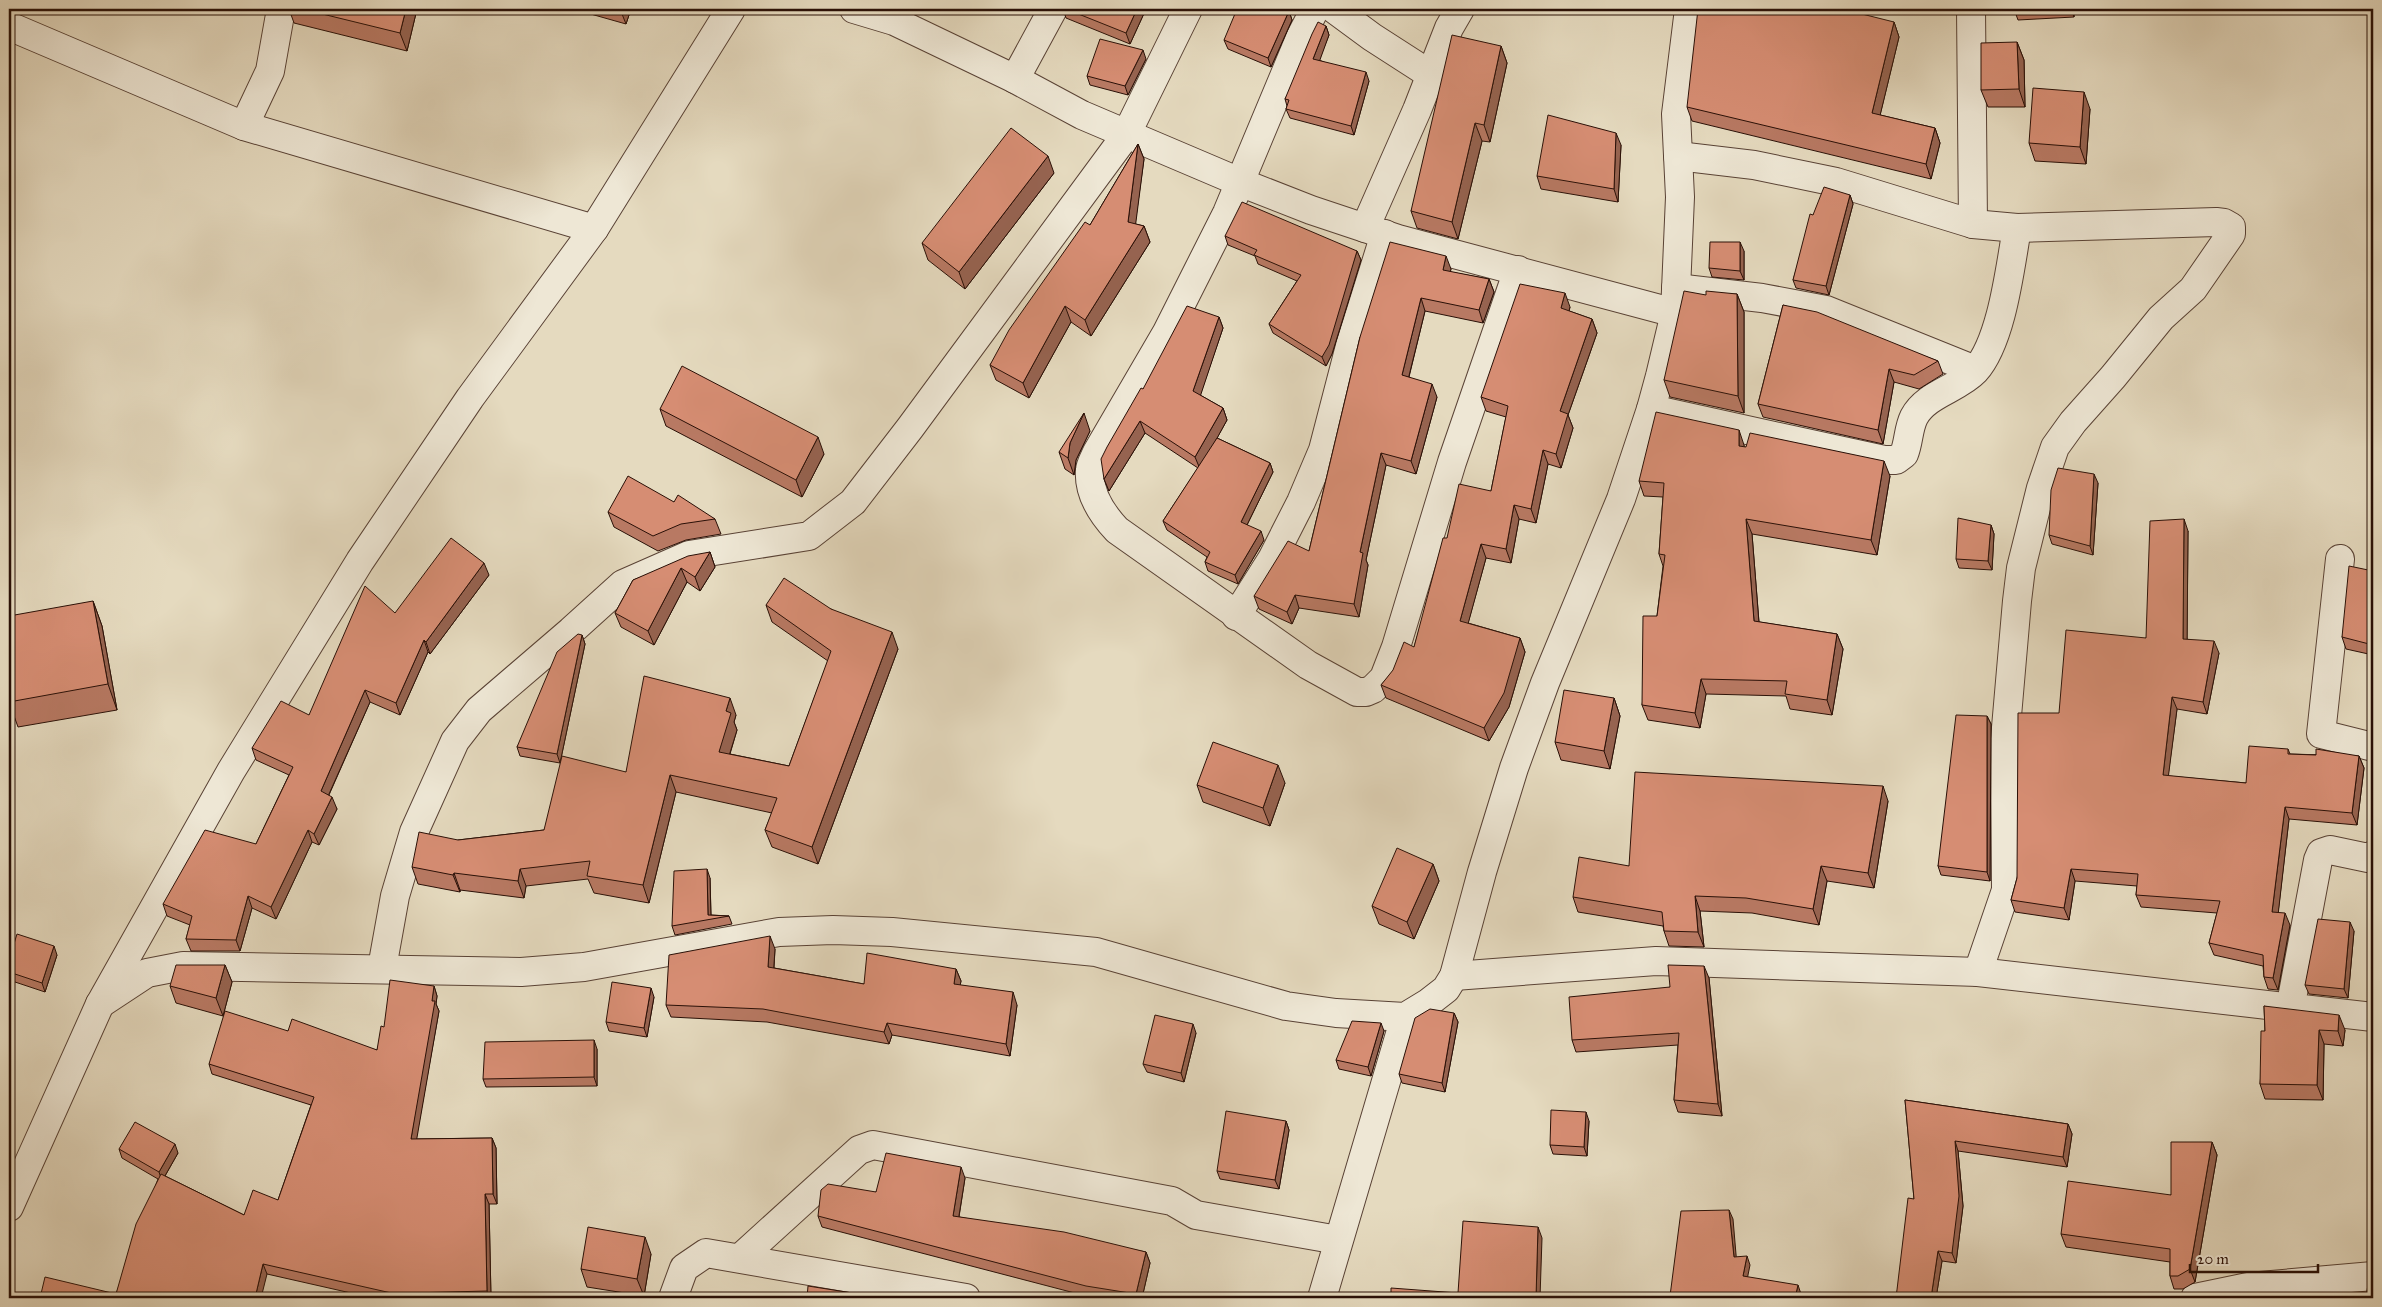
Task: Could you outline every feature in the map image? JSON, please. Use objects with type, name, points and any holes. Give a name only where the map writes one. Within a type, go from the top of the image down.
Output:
[{"type":"street","points":[[244,126],[270,71],[281,9]]},
{"type":"street","points":[[9,1207],[100,1004],[231,771],[360,561],[470,398],[594,229],[731,9]]},
{"type":"street","points":[[854,9],[894,21],[1126,135],[1242,183],[1375,231],[1518,270],[1675,301],[1762,298],[1826,310],[1975,370]]},
{"type":"street","points":[[1015,79],[1052,9]]},
{"type":"street","points":[[382,968],[395,896],[414,832],[455,741],[479,710],[623,584],[688,555],[810,536],[853,502],[910,428],[1126,135],[1188,9]]},
{"type":"street","points":[[1236,616],[1301,502],[1323,450],[1350,346],[1375,231],[1431,76],[1450,28],[1460,9]]},
{"type":"street","points":[[100,1004],[147,974],[183,966],[382,968],[521,972],[584,967],[779,932],[833,930],[882,932],[1096,952],[1286,1006],[1336,1013],[1404,1017],[1446,988],[1454,976],[1482,872],[1518,758],[1545,683],[1620,499],[1651,409],[1675,301],[1680,197],[1676,114],[1688,17],[1692,9]]},
{"type":"street","points":[[1971,9],[1974,224]]},
{"type":"street","points":[[1431,76],[1372,37],[1315,10],[1283,80],[1242,183],[1167,332],[1097,452],[1090,470],[1094,494],[1101,512],[1117,530],[1236,616],[1308,665],[1357,692],[1369,691],[1382,681],[1396,648],[1452,462],[1518,270]]},
{"type":"street","points":[[9,26],[244,126],[594,229]]},
{"type":"street","points":[[1678,156],[1754,164],[1836,182],[1974,224],[2017,228],[2216,222],[2230,225],[2232,231],[2193,289],[2160,318],[2104,388],[2073,422],[2055,447],[2041,488],[2021,568],[2014,631],[2005,738],[2006,890],[1978,972]]},
{"type":"street","points":[[1651,409],[1884,460],[1896,460],[1904,454],[1910,426],[1919,410],[1926,403],[1966,378],[1975,370],[1984,357],[1994,335],[2017,228]]},
{"type":"street","points":[[2340,559],[2321,734],[2373,747]]},
{"type":"street","points":[[2290,1009],[2318,860],[2321,853],[2330,850],[2368,858],[2373,855]]},
{"type":"street","points":[[1454,976],[1656,961],[1978,972],[2373,1018]]},
{"type":"street","points":[[1322,1298],[1404,1017]]},
{"type":"street","points":[[740,1258],[859,1150],[873,1145],[1172,1200],[1196,1215],[1338,1240]]},
{"type":"street","points":[[673,1298],[684,1268],[706,1253],[966,1298]]},
{"type":"street","points":[[2196,1298],[2365,1284]]},
{"type":"building","points":[[302,9],[406,9],[400,33]]},
{"type":"building","points":[[1066,9],[1137,9],[1126,33]]},
{"type":"building","points":[[1237,9],[1284,9],[1289,11],[1268,58],[1224,40]]},
{"type":"building","points":[[1698,9],[1842,9],[1894,22],[1872,113],[1935,128],[1926,164],[1687,107]]},
{"type":"building","points":[[1318,22],[1326,26],[1313,59],[1366,72],[1351,126],[1286,109],[1289,100],[1285,99]]},
{"type":"building","points":[[1452,35],[1501,46],[1484,125],[1475,123],[1452,222],[1411,211]]},
{"type":"building","points":[[1100,39],[1143,50],[1125,86],[1087,76]]},
{"type":"building","points":[[2017,42],[2019,89],[1981,90],[1981,43]]},
{"type":"building","points":[[2033,88],[2084,92],[2080,147],[2029,143]]},
{"type":"building","points":[[1548,115],[1616,133],[1614,189],[1537,176]]},
{"type":"building","points":[[1011,128],[1048,156],[959,272],[922,243]]},
{"type":"building","points":[[1138,144],[1128,222],[1144,226],[1085,320],[1065,306],[1023,383],[990,365],[1009,330],[1085,222],[1090,225]]},
{"type":"building","points":[[1824,187],[1850,195],[1826,286],[1793,280],[1810,214],[1813,215]]},
{"type":"building","points":[[1242,202],[1357,251],[1329,345],[1322,357],[1269,324],[1301,275],[1254,255],[1257,250],[1225,236]]},
{"type":"building","points":[[1390,242],[1446,256],[1443,270],[1489,279],[1479,310],[1421,298],[1402,375],[1432,384],[1411,461],[1381,453],[1360,552],[1363,553],[1354,604],[1295,595],[1287,612],[1254,596],[1288,541],[1309,551],[1360,337]]},
{"type":"building","points":[[1710,242],[1740,242],[1740,271],[1709,268]]},
{"type":"building","points":[[1520,284],[1565,293],[1561,308],[1592,319],[1560,411],[1568,414],[1556,454],[1543,450],[1531,509],[1514,505],[1506,549],[1481,544],[1460,621],[1520,638],[1504,693],[1484,728],[1381,685],[1393,670],[1404,642],[1414,647],[1443,538],[1447,538],[1459,484],[1491,491],[1508,406],[1481,397]]},
{"type":"building","points":[[1684,291],[1706,295],[1706,291],[1737,294],[1738,396],[1664,380]]},
{"type":"building","points":[[1783,305],[1817,312],[1938,361],[1914,375],[1889,369],[1878,430],[1758,404]]},
{"type":"building","points":[[1187,306],[1219,317],[1193,391],[1223,408],[1195,457],[1140,421],[1104,479],[1101,459],[1141,388],[1143,389]]},
{"type":"building","points":[[682,366],[818,437],[796,480],[660,409]]},
{"type":"building","points":[[1656,412],[1739,430],[1739,446],[1746,447],[1750,433],[1884,461],[1871,540],[1746,519],[1754,621],[1837,634],[1827,700],[1785,694],[1787,681],[1701,679],[1695,713],[1642,705],[1643,616],[1657,616],[1665,555],[1659,554],[1664,483],[1639,481]]},
{"type":"building","points":[[1084,413],[1070,443],[1068,458],[1059,452]]},
{"type":"building","points":[[1217,438],[1270,463],[1241,522],[1261,531],[1235,575],[1205,562],[1210,552],[1163,521]]},
{"type":"building","points":[[2058,468],[2094,474],[2090,546],[2049,535],[2051,490]]},
{"type":"building","points":[[628,476],[674,502],[678,495],[715,519],[681,524],[653,536],[608,512]]},
{"type":"building","points":[[1958,518],[1991,525],[1988,561],[1956,559]]},
{"type":"building","points":[[2184,519],[2183,639],[2214,641],[2203,702],[2172,697],[2163,775],[2246,783],[2249,746],[2288,749],[2288,754],[2316,755],[2316,749],[2359,756],[2352,813],[2285,807],[2272,912],[2285,913],[2273,978],[2264,977],[2263,955],[2209,943],[2220,901],[2136,895],[2138,874],[2071,869],[2064,908],[2011,900],[2017,878],[2018,713],[2059,713],[2066,630],[2146,638],[2150,521]]},
{"type":"building","points":[[451,538],[484,563],[426,642],[424,640],[396,703],[365,690],[321,791],[332,797],[314,834],[308,830],[271,907],[248,896],[236,940],[186,939],[192,916],[163,904],[205,830],[256,844],[293,767],[252,748],[281,701],[309,715],[365,586],[395,613]]},
{"type":"building","points":[[710,552],[695,577],[681,568],[648,631],[615,613],[633,580],[688,556]]},
{"type":"building","points":[[2349,566],[2373,571],[2373,645],[2342,637]]},
{"type":"building","points":[[784,578],[831,609],[892,632],[812,847],[765,830],[777,798],[670,775],[643,885],[587,876],[590,861],[520,869],[518,881],[454,873],[453,875],[412,867],[419,832],[458,840],[544,830],[562,756],[626,772],[644,676],[730,698],[726,711],[731,713],[719,752],[789,766],[831,651],[766,605]]},
{"type":"building","points":[[93,601],[108,684],[9,702],[9,616]]},
{"type":"building","points":[[578,634],[582,635],[557,754],[517,747],[557,652]]},
{"type":"building","points":[[1564,690],[1614,698],[1604,751],[1555,742]]},
{"type":"building","points":[[1956,715],[1987,716],[1987,872],[1938,866]]},
{"type":"building","points":[[1213,742],[1278,765],[1263,808],[1197,785]]},
{"type":"building","points":[[1635,772],[1883,786],[1868,873],[1821,866],[1813,909],[1746,898],[1695,896],[1698,932],[1664,931],[1662,912],[1573,897],[1579,857],[1629,866]]},
{"type":"building","points":[[1397,848],[1433,864],[1407,922],[1372,906]]},
{"type":"building","points":[[707,869],[708,915],[729,916],[672,926],[674,871]]},
{"type":"building","points":[[2318,919],[2350,922],[2344,989],[2305,985]]},
{"type":"building","points":[[17,934],[54,946],[42,983],[9,972],[9,960]]},
{"type":"building","points":[[770,936],[768,967],[864,984],[867,953],[956,969],[954,984],[1013,992],[1006,1044],[887,1023],[884,1032],[763,1009],[666,1005],[669,955]]},
{"type":"building","points":[[176,965],[225,965],[216,998],[170,986]]},
{"type":"building","points":[[1668,965],[1704,966],[1718,1104],[1674,1100],[1679,1033],[1572,1040],[1569,997],[1670,987]]},
{"type":"building","points":[[390,980],[434,986],[432,1001],[435,1001],[411,1139],[492,1138],[493,1194],[485,1194],[487,1291],[410,1293],[409,1297],[263,1264],[255,1298],[40,1298],[45,1277],[116,1294],[136,1224],[161,1174],[244,1215],[253,1190],[278,1200],[314,1097],[209,1064],[225,1011],[288,1031],[292,1019],[377,1050],[381,1026],[384,1027]]},
{"type":"building","points":[[612,982],[651,988],[644,1028],[606,1022]]},
{"type":"building","points":[[2264,1006],[2339,1015],[2338,1031],[2319,1030],[2317,1085],[2260,1084],[2261,1031],[2265,1031]]},
{"type":"building","points":[[1430,1009],[1454,1013],[1442,1083],[1399,1074],[1415,1018]]},
{"type":"building","points":[[1155,1015],[1193,1024],[1181,1073],[1143,1064]]},
{"type":"building","points":[[1352,1021],[1381,1023],[1368,1067],[1336,1060]]},
{"type":"building","points":[[594,1040],[594,1077],[483,1079],[485,1042]]},
{"type":"building","points":[[1905,1100],[2068,1124],[2063,1157],[1955,1141],[1959,1196],[1952,1253],[1938,1251],[1931,1298],[1896,1298],[1908,1198],[1914,1199]]},
{"type":"building","points":[[1551,1110],[1586,1112],[1584,1147],[1550,1145]]},
{"type":"building","points":[[1226,1111],[1286,1121],[1275,1180],[1217,1171]]},
{"type":"building","points":[[135,1122],[175,1144],[159,1172],[119,1149]]},
{"type":"building","points":[[2171,1142],[2212,1142],[2190,1269],[2178,1276],[2170,1276],[2170,1249],[2061,1234],[2068,1181],[2171,1195]]},
{"type":"building","points":[[886,1153],[961,1167],[953,1216],[1064,1232],[1146,1252],[1136,1294],[1086,1286],[818,1216],[821,1190],[828,1184],[876,1192]]},
{"type":"building","points":[[1729,1210],[1734,1257],[1747,1256],[1743,1276],[1798,1285],[1795,1298],[1680,1298],[1670,1296],[1681,1211]]},
{"type":"building","points":[[1463,1221],[1538,1227],[1536,1298],[1391,1298],[1391,1288],[1458,1293]]},
{"type":"building","points":[[588,1227],[645,1237],[637,1279],[581,1269]]},
{"type":"building","points":[[2368,1284],[2373,1284],[2373,1298],[2366,1298]]},
{"type":"building","points":[[808,1286],[859,1294],[859,1298],[807,1298]]}]
